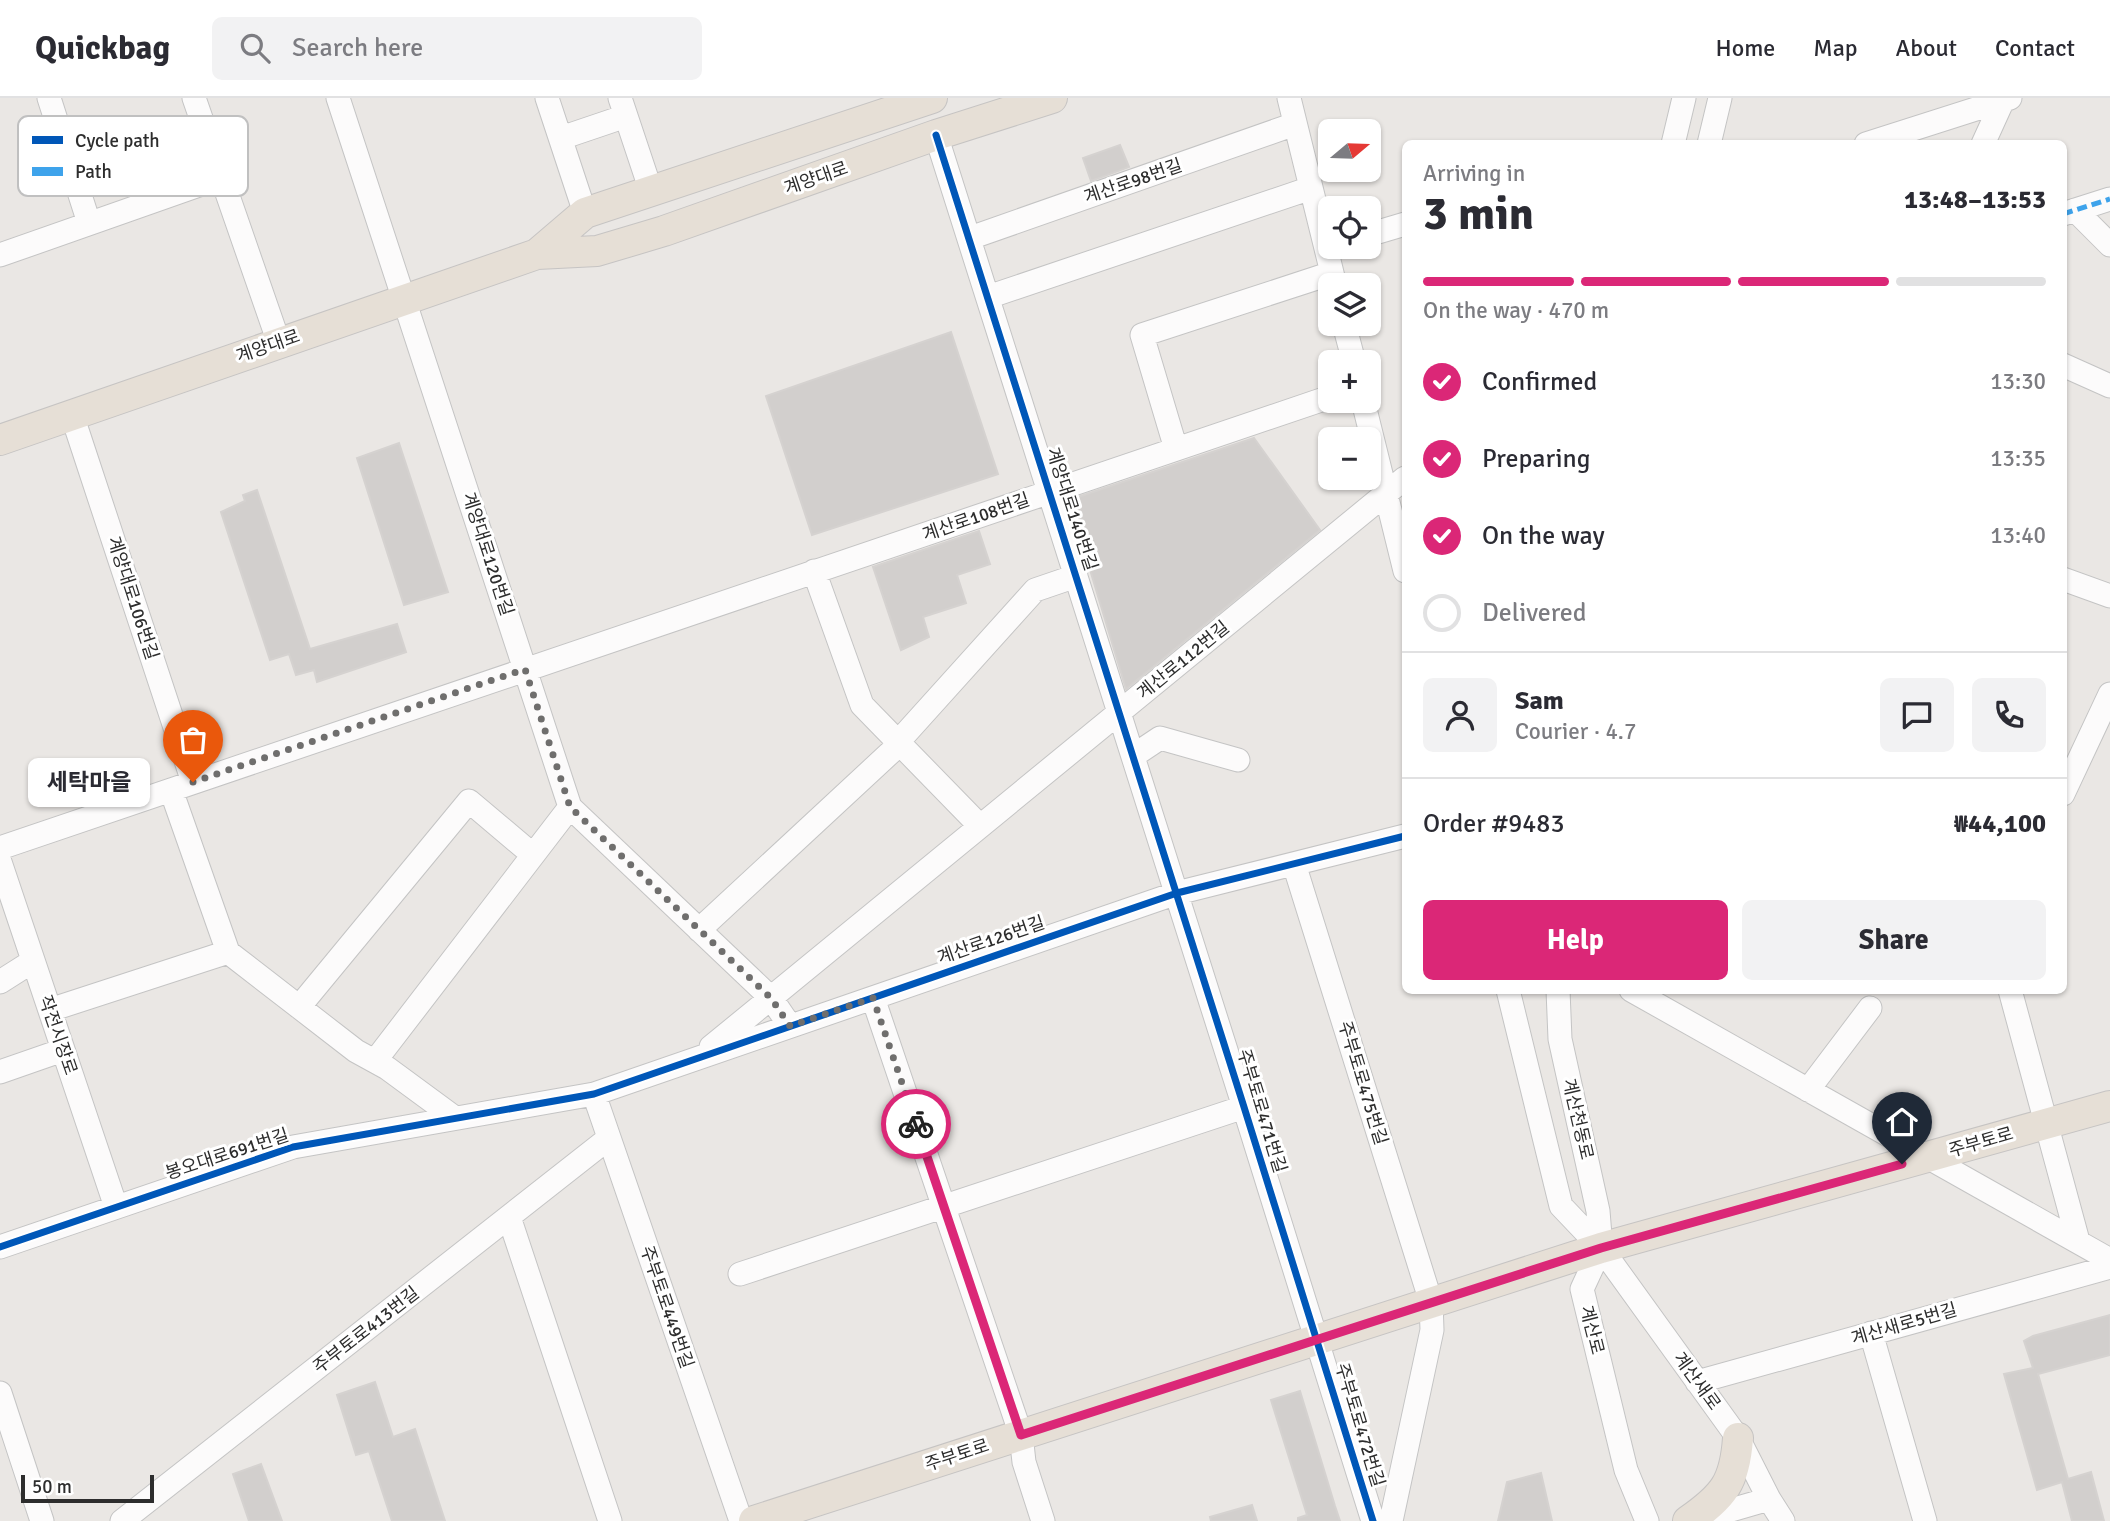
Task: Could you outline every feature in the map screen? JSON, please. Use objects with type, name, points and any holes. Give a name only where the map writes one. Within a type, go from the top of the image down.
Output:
[{"type":"main road","name":"계양대로","points":[[0,440],[537,254],[597,251],[664,231],[936,135],[1052,98]]},
{"type":"main road","name":"계양대로","points":[[537,254],[585,213],[927,99]]},
{"type":"main road","name":"주부토로","points":[[754,1521],[1601,1248],[2110,1106]]},
{"type":"main road","points":[[1690,1521],[1726,1487],[1736,1464],[1738,1438]]},
{"type":"street","points":[[49,98],[55,116]]},
{"type":"street","points":[[194,98],[200,116]]},
{"type":"street","name":"계양대로120번길","points":[[338,98],[570,807],[771,998],[790,1026]]},
{"type":"street","points":[[547,98],[585,213]]},
{"type":"street","points":[[1289,98],[1318,212]]},
{"type":"street","points":[[1672,140],[1684,98]]},
{"type":"street","points":[[1711,140],[1720,98]]},
{"type":"street","points":[[1878,140],[2006,99]]},
{"type":"street","points":[[1985,140],[2006,99]]},
{"type":"street","points":[[561,138],[623,107],[651,191]]},
{"type":"street","name":"계산로98번길","points":[[970,238],[1295,124]]},
{"type":"street","name":"계양대로140번길","points":[[936,135],[1177,893]]},
{"type":"street","points":[[988,297],[1311,188]]},
{"type":"street","points":[[80,196],[89,223]]},
{"type":"street","points":[[4,253],[167,196]]},
{"type":"street","points":[[229,196],[279,343]]},
{"type":"street","points":[[2069,212],[2110,199]]},
{"type":"street","points":[[2069,212],[2110,245]]},
{"type":"street","points":[[1381,231],[1402,225]]},
{"type":"street","points":[[1176,449],[1142,335],[1318,283]]},
{"type":"street","points":[[2067,367],[2110,386]]},
{"type":"street","name":"계산로108번길","points":[[0,848],[1318,401]]},
{"type":"street","points":[[1366,413],[1402,559]]},
{"type":"street","name":"계양대로106번길","points":[[72,415],[182,786],[228,952]]},
{"type":"street","name":"계산로112번길","points":[[698,1058],[1402,480]]},
{"type":"street","points":[[814,571],[862,705],[980,827]]},
{"type":"street","name":"계양대로140번길","points":[[898,742],[1035,590],[1076,576]]},
{"type":"street","points":[[2067,580],[2110,596]]},
{"type":"street","points":[[2067,785],[2110,694]]},
{"type":"street","points":[[1133,756],[1160,738],[1238,760]]},
{"type":"street","points":[[699,930],[891,752],[898,742]]},
{"type":"street","points":[[299,1007],[469,801],[533,855]]},
{"type":"street","points":[[375,1061],[570,807]]},
{"type":"street","name":"계산로126번길","points":[[594,1094],[1177,893],[1402,837]]},
{"type":"street","name":"작전시장로","points":[[0,862],[116,1208]]},
{"type":"street","name":"주부토로475번길","points":[[1294,864],[1431,1303],[1432,1330],[1391,1521]]},
{"type":"street","name":"주부토로471번길","points":[[1177,893],[1317,1339]]},
{"type":"street","points":[[50,1010],[228,952],[356,1051],[375,1061],[455,1118]]},
{"type":"street","points":[[0,982],[33,961]]},
{"type":"street","points":[[1509,994],[1561,1206],[1601,1248]]},
{"type":"street","name":"계산천동로","points":[[1558,994],[1560,1039],[1598,1211],[1601,1248]]},
{"type":"street","points":[[1638,994],[2110,1260]]},
{"type":"street","points":[[2011,994],[2078,1241]]},
{"type":"street","points":[[873,998],[1021,1435],[1024,1462],[1043,1521]]},
{"type":"street","points":[[1808,1090],[1870,1008]]},
{"type":"street","points":[[0,1072],[63,1050]]},
{"type":"street","name":"봉오대로691번길","points":[[0,1247],[293,1147],[594,1094]]},
{"type":"street","name":"주부토로449번길","points":[[594,1094],[741,1521]]},
{"type":"street","points":[[740,1274],[1244,1107]]},
{"type":"street","name":"주부토로413번길","points":[[122,1521],[609,1138]]},
{"type":"street","points":[[509,1217],[610,1521]]},
{"type":"street","name":"계산새로","points":[[1601,1248],[1738,1438],[1783,1521]]},
{"type":"street","name":"계산로","points":[[1601,1248],[1582,1289],[1626,1470],[1647,1521]]},
{"type":"street","name":"계산새로5번길","points":[[1697,1382],[2110,1267]]},
{"type":"street","points":[[1871,1333],[1925,1521]]},
{"type":"street","name":"주부토로472번길","points":[[1317,1339],[1373,1521]]},
{"type":"street","points":[[0,1393],[42,1521]]},
{"type":"street","points":[[1690,1521],[1769,1499]]},
{"type":"building","points":[[1120,145],[1129,167],[1091,181],[1083,158]]},
{"type":"building","points":[[951,332],[998,474],[812,535],[766,396]]},
{"type":"building","points":[[1254,438],[1320,530],[1126,689],[1069,500]]},
{"type":"building","points":[[399,443],[448,592],[404,605],[357,458]]},
{"type":"building","points":[[257,490],[310,649],[397,624],[406,652],[317,682],[314,670],[296,675],[289,654],[270,660],[221,512],[245,501],[243,495]]},
{"type":"building","points":[[979,531],[990,564],[957,575],[966,603],[923,617],[929,637],[901,650],[873,567]]},
{"type":"building","points":[[2110,1315],[2110,1355],[2038,1374],[2068,1479],[2091,1472],[2104,1521],[2072,1521],[2062,1482],[2037,1490],[2004,1374],[2033,1368],[2024,1341],[2033,1336]]},
{"type":"building","points":[[375,1382],[393,1437],[415,1429],[445,1521],[392,1521],[369,1451],[356,1455],[337,1395]]},
{"type":"building","points":[[1300,1391],[1340,1521],[1298,1521],[1298,1518],[1307,1515],[1271,1400]]},
{"type":"building","points":[[261,1464],[282,1521],[249,1521],[233,1474]]},
{"type":"building","points":[[1541,1473],[1552,1521],[1498,1521],[1507,1482]]},
{"type":"building","points":[[1252,1505],[1257,1521],[1211,1521],[1210,1517]]},
{"type":"marked path","points":[[2067,213],[2110,199]]},
{"type":"cycle path","points":[[936,135],[1373,1521]]},
{"type":"cycle path","points":[[0,1247],[293,1147],[594,1094],[1177,893],[1402,837]]},
{"type":"way so far","points":[[193,782],[525,669],[570,807],[771,998],[790,1026],[873,998],[916,1124]]},
{"type":"place","name":"세탁마을","points":[[193,782]]},
{"type":"route","points":[[916,1124],[1021,1435],[1601,1248],[1902,1164]]}]
